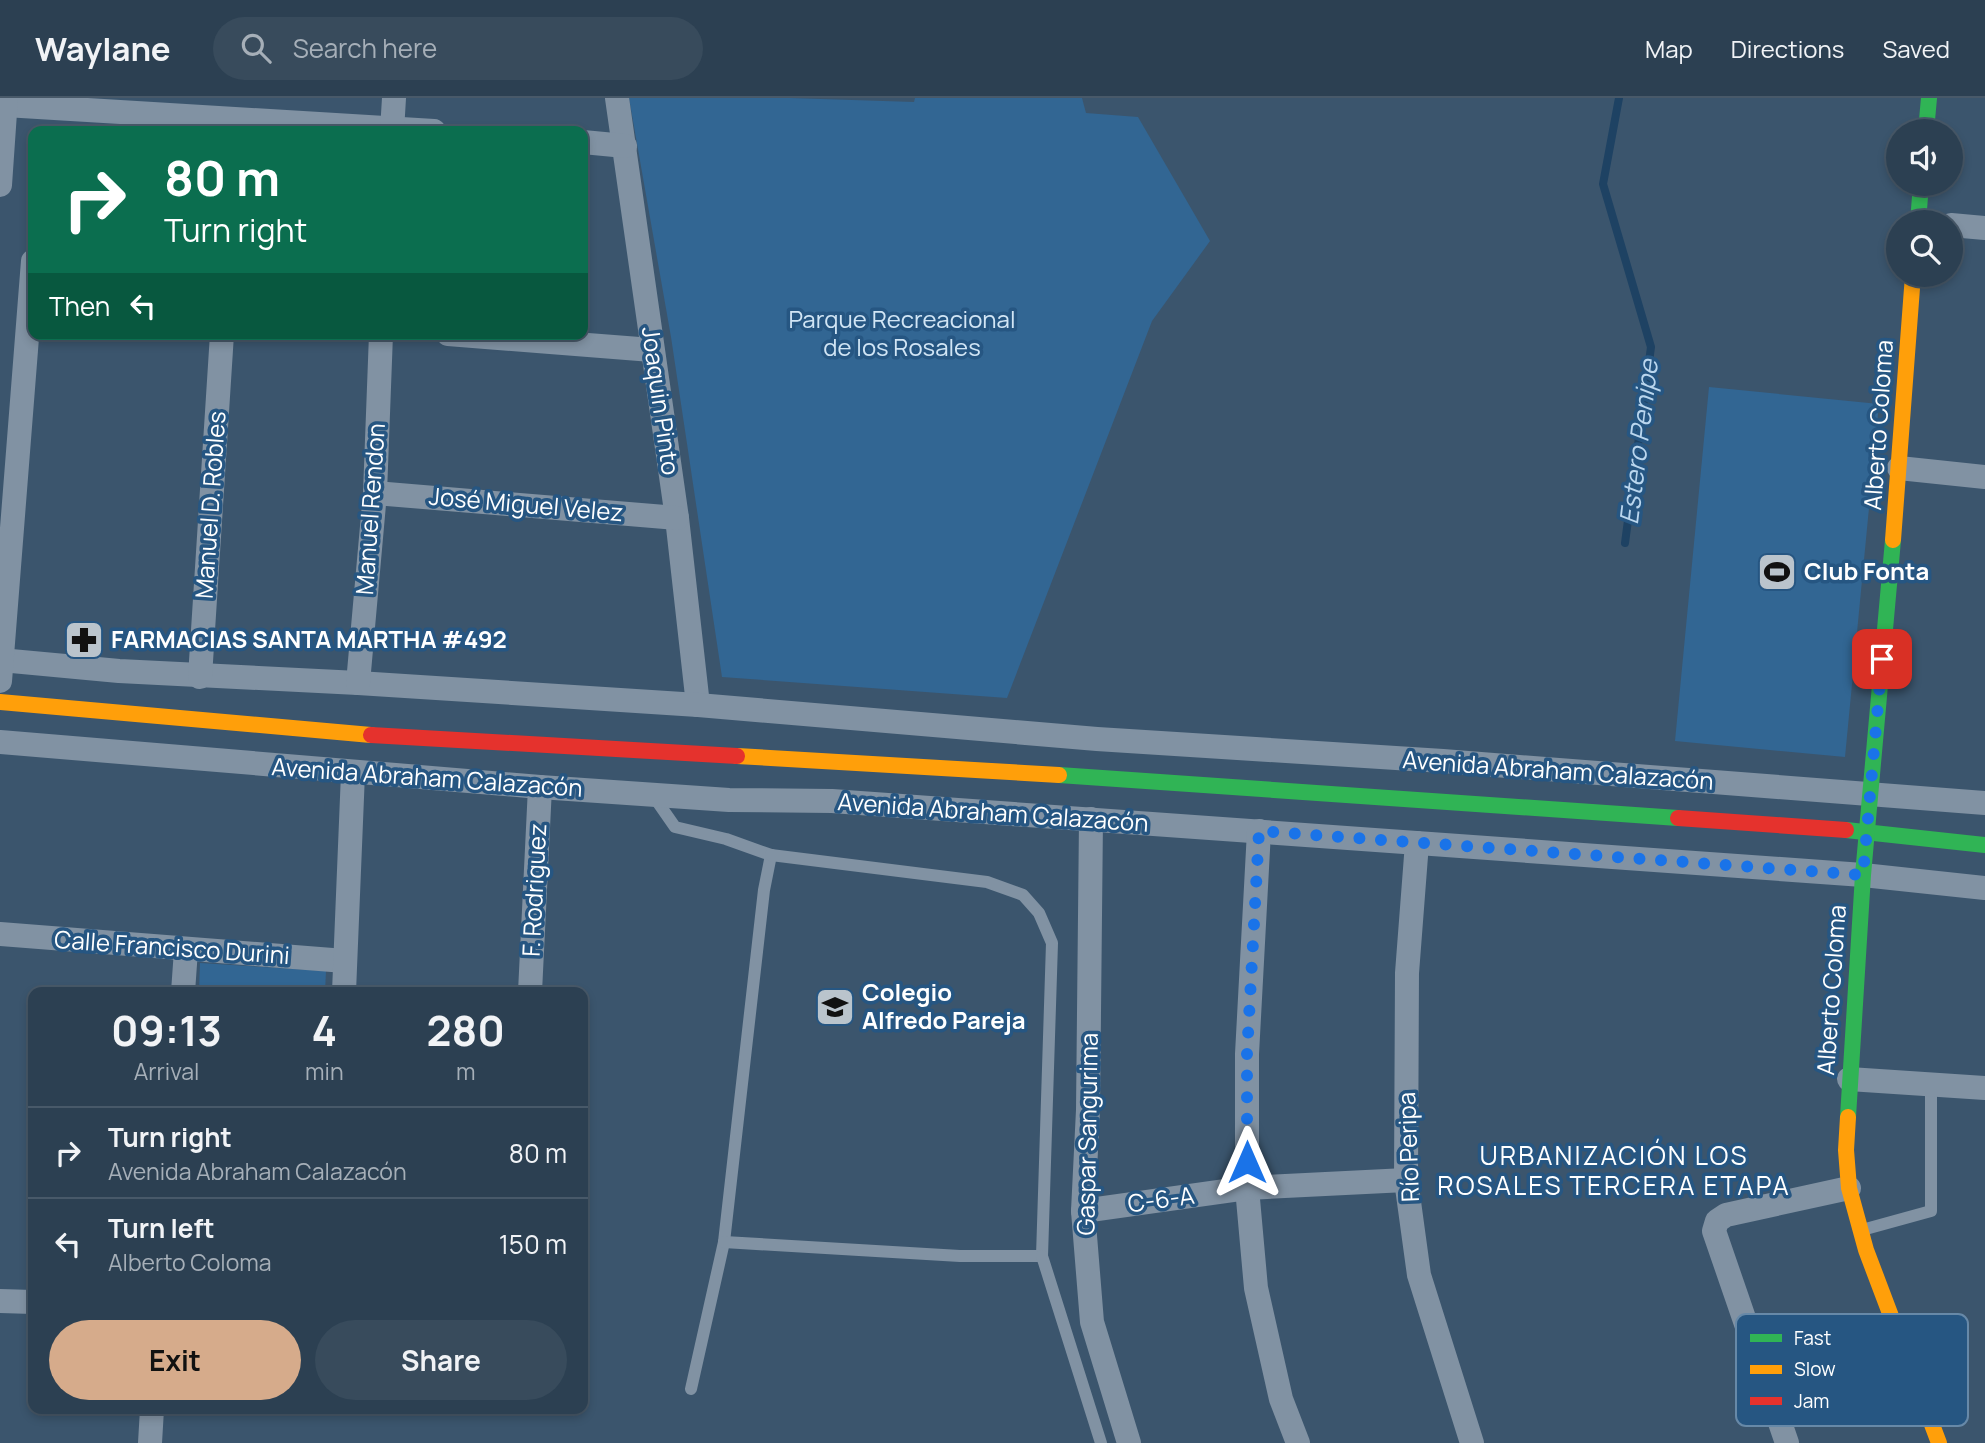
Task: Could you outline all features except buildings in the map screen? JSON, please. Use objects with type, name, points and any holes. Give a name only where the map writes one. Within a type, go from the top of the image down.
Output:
[{"type":"main road","points":[[1927,119],[1930,98]]},
{"type":"main road","name":"Alberto Coloma","points":[[1892,1314],[1861,1230],[1849,1188],[1846,1150],[1863,875],[1912,287]]},
{"type":"main road","name":"Avenida Abraham Calazacón","points":[[0,702],[377,736],[948,767],[1867,832],[1985,845]]},
{"type":"main road","name":"Alberto Coloma","points":[[1933,1426],[1939,1443]]},
{"type":"street","points":[[393,126],[394,98]]},
{"type":"street","name":"Joaquin Pinto","points":[[617,98],[677,518],[698,705]]},
{"type":"street","points":[[0,186],[5,102],[43,112],[237,108],[365,126]]},
{"type":"street","points":[[588,142],[625,146]]},
{"type":"street","points":[[1963,226],[1985,228]]},
{"type":"street","points":[[0,667],[29,340]]},
{"type":"street","name":"Manuel D. Robles","points":[[200,677],[222,340]]},
{"type":"street","name":"Manuel Rendon","points":[[358,683],[375,493],[381,340]]},
{"type":"street","points":[[524,340],[652,350]]},
{"type":"street","points":[[1899,468],[1985,477]]},
{"type":"street","name":"José Miguel Velez","points":[[375,493],[677,518]]},
{"type":"street","name":"Avenida Abraham Calazacón","points":[[0,667],[358,683],[698,705],[1097,739],[1443,761],[1985,803]]},
{"type":"street","name":"Avenida Abraham Calazacón","points":[[0,742],[540,787],[1091,819],[1863,875],[1985,888]]},
{"type":"street","points":[[344,987],[353,773]]},
{"type":"street","name":"F. Rodriguez","points":[[530,987],[540,787]]},
{"type":"street","name":"Gaspar Sangurima","points":[[1091,819],[1088,1110],[1083,1211],[1092,1322],[1129,1443]]},
{"type":"street","points":[[1259,831],[1247,1054],[1247,1188],[1256,1288],[1281,1399],[1298,1443]]},
{"type":"street","name":"Río Peripa","points":[[1417,843],[1407,973],[1406,1180],[1419,1275],[1472,1443]]},
{"type":"street","name":"Calle Francisco Durini","points":[[0,934],[345,961]]},
{"type":"street","points":[[183,987],[186,950]]},
{"type":"street","points":[[1849,1079],[1985,1088]]},
{"type":"street","name":"C-6-A","points":[[1083,1211],[1247,1188],[1406,1180]]},
{"type":"street","points":[[1743,1314],[1714,1231],[1717,1221],[1726,1215],[1849,1188]]},
{"type":"street","points":[[0,1301],[28,1302]]},
{"type":"street","points":[[150,1443],[152,1414]]},
{"type":"street","points":[[1781,1426],[1787,1443]]},
{"type":"lane","points":[[656,795],[675,827],[726,839],[771,855],[987,882],[1023,895],[1039,913],[1052,943],[1042,1256],[1101,1443]]},
{"type":"lane","points":[[691,1389],[724,1242],[764,890],[771,855]]},
{"type":"lane","points":[[1861,1230],[1931,1211],[1931,1084]]},
{"type":"lane","points":[[724,1242],[960,1256],[1042,1256]]},
{"type":"green space","name":"Parque Recreacional de los Rosales","points":[[629,98],[790,98],[914,102],[915,98],[1082,98],[1086,113],[1138,117],[1210,241],[1152,321],[1007,698],[722,677],[671,337]]},
{"type":"green space","name":"Club Fonta","points":[[1709,387],[1879,404],[1845,757],[1675,741]]},
{"type":"green space","points":[[200,963],[326,971],[325,987],[199,987]]},
{"type":"waterway","name":"Estero Penipe","points":[[1619,98],[1603,184],[1651,347],[1625,543]]},
{"type":"traffic: fast","points":[[1927,119],[1929,98]]},
{"type":"traffic: fast","points":[[1919,210],[1920,196]]},
{"type":"traffic: fast","points":[[1848,1117],[1863,875],[1893,540]]},
{"type":"traffic: fast","points":[[1059,775],[1678,818]]},
{"type":"traffic: fast","points":[[1846,830],[1985,845]]},
{"type":"traffic: slow","points":[[1893,540],[1912,287]]},
{"type":"traffic: slow","points":[[0,702],[371,735]]},
{"type":"traffic: slow","points":[[737,756],[1059,775]]},
{"type":"traffic: slow","points":[[1848,1117],[1846,1150],[1849,1188],[1866,1250],[1890,1314]]},
{"type":"traffic: slow","points":[[1933,1426],[1939,1443]]},
{"type":"traffic: jam","points":[[371,735],[737,756]]},
{"type":"traffic: jam","points":[[1678,818],[1846,830]]},
{"type":"place","name":"Club Fonta","points":[[1777,572]]},
{"type":"place","name":"FARMACIAS SANTA MARTHA #492","points":[[84,640]]},
{"type":"place","name":"Colegio Alfredo Pareja","points":[[835,1007]]},
{"type":"district","name":"URBANIZACIÓN LOS ROSALES TERCERA ETAPA","points":[[1614,1171]]},
{"type":"route","points":[[1247,1162],[1247,1054],[1259,831],[1863,875],[1882,659]]}]
